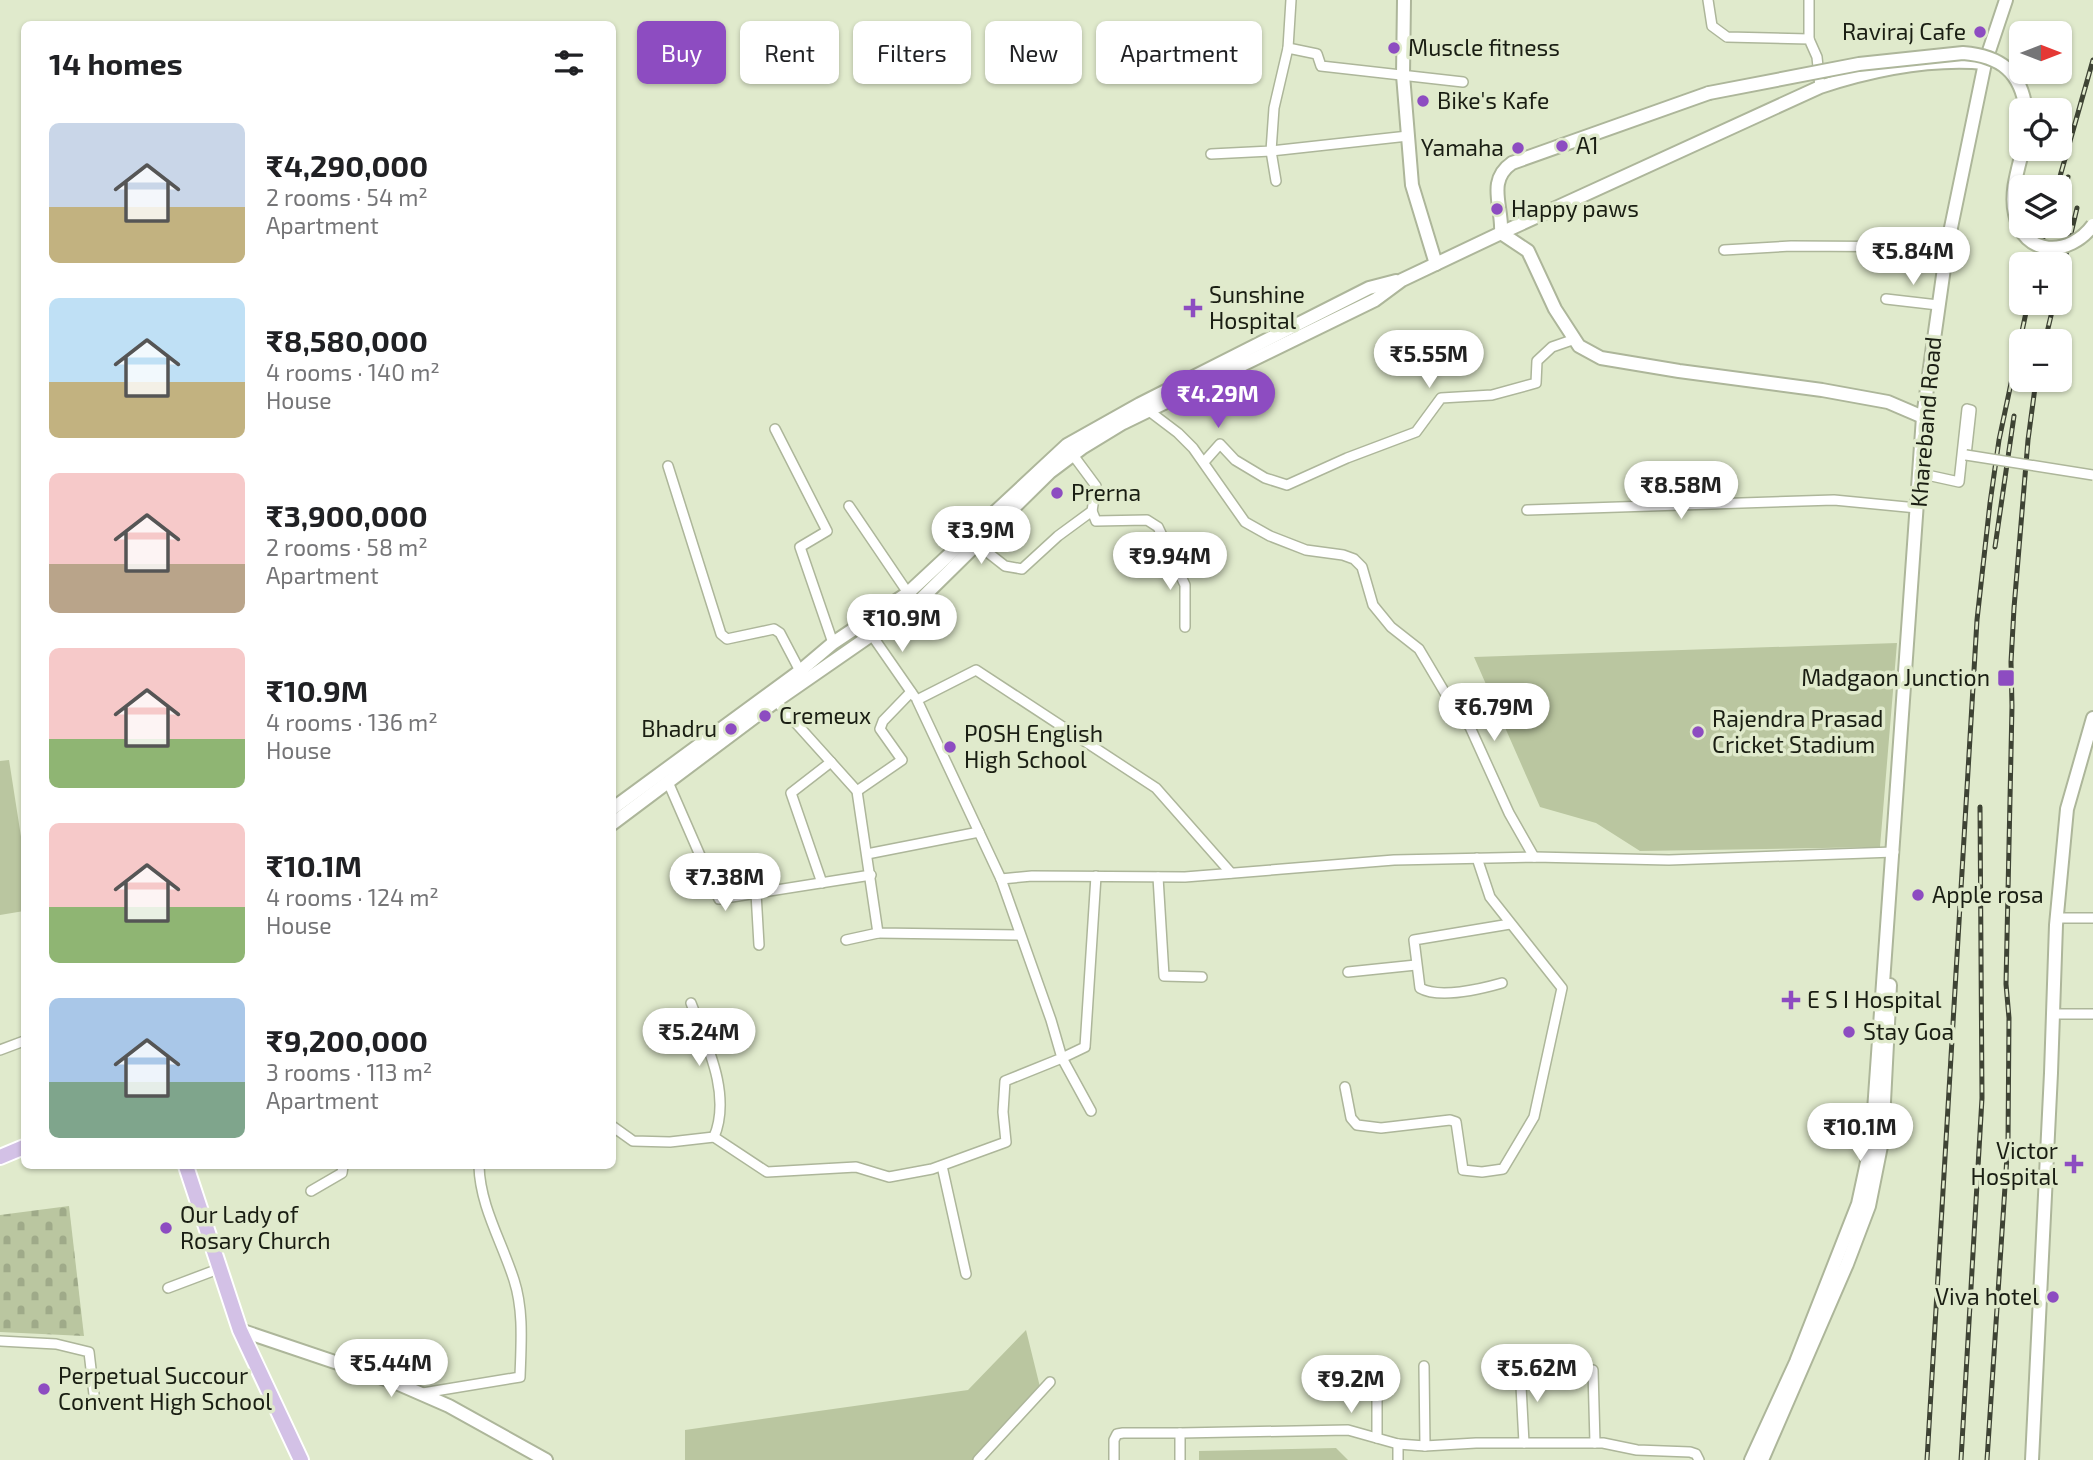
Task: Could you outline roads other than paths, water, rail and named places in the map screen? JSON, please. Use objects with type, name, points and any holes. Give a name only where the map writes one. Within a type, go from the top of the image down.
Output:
[{"type":"main road","points":[[1404,0],[1403,75],[1412,185],[1436,264]]},
{"type":"main road","name":"Khareband Road","points":[[1894,852],[1923,416],[1947,247],[1985,63],[2006,0]]},
{"type":"main road","points":[[1923,416],[1888,402],[1822,390],[1601,358],[1579,346],[1555,309],[1528,251],[1501,233],[1496,189],[1498,178],[1512,163],[1709,93],[1859,64],[1963,53],[1978,54],[2003,64],[2022,88],[2024,98]]},
{"type":"main road","points":[[616,821],[776,701],[916,604],[1050,472],[1073,454],[1220,370],[1369,288],[1402,280],[1820,87],[1905,66],[1960,61],[1985,63]]},
{"type":"main road","points":[[2020,161],[2014,203],[2015,215],[2024,236],[2045,247],[2065,247],[2080,239],[2093,225]]},
{"type":"main road","points":[[616,806],[833,643],[908,593],[1067,445],[1140,404],[1220,370]]},
{"type":"main road","points":[[2032,1460],[2052,1073],[2056,918],[2067,809],[2093,718]]},
{"type":"main road","points":[[1751,1460],[1796,1362],[1858,1204],[1872,1139],[1885,937],[1894,852]]},
{"type":"main road","points":[[1762,1460],[1847,1265],[1869,1206],[1882,1141],[1893,937],[1894,852]]},
{"type":"main road","points":[[0,1157],[21,1148]]},
{"type":"main road","points":[[187,1169],[240,1331],[301,1460]]},
{"type":"main road","points":[[240,1331],[394,1382],[449,1406],[546,1460]]},
{"type":"street","points":[[1276,181],[1271,151],[1274,108],[1288,48],[1291,0]]},
{"type":"street","points":[[1708,0],[1712,26],[1727,37],[1809,39]]},
{"type":"street","points":[[1809,0],[1809,39],[1818,57],[1820,87]]},
{"type":"street","points":[[1288,48],[1317,54],[1321,66],[1463,82]]},
{"type":"street","points":[[1211,155],[1408,136]]},
{"type":"street","points":[[1724,250],[1791,246],[1947,247]]},
{"type":"street","points":[[1886,299],[1938,305]]},
{"type":"street","points":[[1205,462],[1220,444],[1235,460],[1265,478],[1287,485],[1346,458],[1416,432],[1441,398],[1492,395],[1535,383],[1537,361],[1552,347],[1575,339]]},
{"type":"street","points":[[1918,473],[1959,482],[1966,409],[1971,410],[1966,455],[2093,475]]},
{"type":"street","points":[[1149,411],[1178,433],[1205,462],[1245,522],[1270,537],[1315,553],[1343,555],[1354,559],[1362,567],[1374,605],[1391,627],[1419,649],[1451,703],[1470,727],[1509,813],[1534,857]]},
{"type":"street","points":[[775,429],[827,531],[800,547],[833,643]]},
{"type":"street","points":[[1073,454],[1096,486],[1092,511],[1096,522],[1147,520],[1158,527],[1185,585],[1185,627]]},
{"type":"street","points":[[668,466],[721,634],[727,639],[734,639],[774,629],[780,633],[800,670]]},
{"type":"street","points":[[1527,510],[1834,500],[1917,508]]},
{"type":"street","points":[[849,506],[908,593]]},
{"type":"street","points":[[977,544],[1005,566],[1023,569],[1058,536],[1092,511]]},
{"type":"street","points":[[864,624],[914,696],[1001,878],[1062,1058],[1091,1111]]},
{"type":"street","points":[[857,791],[902,760],[880,729],[883,721],[914,696],[976,670],[1156,788],[1231,873]]},
{"type":"street","points":[[776,701],[857,791],[878,933]]},
{"type":"street","points":[[822,883],[791,793],[831,762]]},
{"type":"street","points":[[668,782],[719,899],[871,875]]},
{"type":"street","points":[[867,854],[979,832]]},
{"type":"street","points":[[1001,878],[1158,877],[1394,860],[1534,857],[1683,859],[1894,852]]},
{"type":"street","points":[[1345,1087],[1351,1118],[1357,1125],[1381,1128],[1450,1120],[1456,1122],[1463,1170],[1482,1172],[1503,1169],[1534,1117],[1562,988],[1490,897],[1477,858]]},
{"type":"street","points":[[616,1129],[633,1142],[670,1142],[714,1137],[767,1172],[856,1167],[889,1177],[942,1166],[1006,1142],[1003,1112],[1005,1081],[1085,1047],[1096,876]]},
{"type":"street","points":[[1158,877],[1164,976],[1202,977]]},
{"type":"street","points":[[756,893],[760,945]]},
{"type":"street","points":[[2056,918],[2093,918]]},
{"type":"street","points":[[1502,983],[1480,989],[1429,993],[1420,988],[1415,940],[1510,924]]},
{"type":"street","points":[[846,940],[878,933],[1020,935]]},
{"type":"street","points":[[1348,972],[1416,965]]},
{"type":"street","points":[[691,1003],[719,1079],[719,1126],[714,1137]]},
{"type":"street","points":[[2052,1014],[2093,1014]]},
{"type":"street","points":[[0,1050],[21,1042]]},
{"type":"street","points":[[942,1166],[966,1274]]},
{"type":"street","points":[[310,1191],[342,1173],[343,1169]]},
{"type":"street","points":[[421,1394],[520,1377],[522,1327],[514,1281],[490,1216],[480,1182],[479,1169]]},
{"type":"street","points":[[168,1288],[220,1268]]},
{"type":"street","points":[[0,1341],[56,1344],[89,1352],[95,1403]]},
{"type":"street","points":[[1377,1363],[1377,1438]]},
{"type":"street","points":[[1424,1366],[1425,1446]]},
{"type":"street","points":[[1520,1367],[1524,1443]]},
{"type":"street","points":[[1593,1370],[1595,1443]]},
{"type":"street","points":[[978,1460],[1050,1382]]},
{"type":"street","points":[[1114,1460],[1116,1434],[1348,1430],[1398,1444],[1425,1446],[1595,1443],[1637,1450],[1690,1452],[1696,1454],[1699,1460]]},
{"type":"street","points":[[1180,1433],[1180,1460]]},
{"type":"street","points":[[1398,1444],[1398,1460]]},
{"type":"railway","points":[[2060,175],[2093,60]]},
{"type":"railway","points":[[2067,252],[2077,208]]},
{"type":"railway","points":[[2039,252],[2043,238]]},
{"type":"railway","points":[[1927,1460],[1977,620],[1999,440],[2025,315]]},
{"type":"railway","points":[[2048,329],[2051,315]]},
{"type":"railway","points":[[1987,1460],[2008,1141],[2009,1018],[2006,984],[2011,662],[2028,440],[2034,392]]},
{"type":"railway","points":[[1995,547],[2014,416]]},
{"type":"railway","points":[[1961,1460],[1982,1098],[1980,807]]},
{"type":"place","name":"Raviraj Cafe","points":[[1980,32]]},
{"type":"place","name":"Muscle fitness","points":[[1394,48]]},
{"type":"place","name":"Bike's Kafe","points":[[1423,101]]},
{"type":"place","name":"A1","points":[[1562,146]]},
{"type":"place","name":"Yamaha","points":[[1518,148]]},
{"type":"place","name":"Happy paws","points":[[1497,209]]},
{"type":"place","name":"Sunshine Hospital","points":[[1193,308]]},
{"type":"place","name":"Prerna","points":[[1057,493]]},
{"type":"place","name":"Madgaon Junction","points":[[2006,678]]},
{"type":"place","name":"Cremeux","points":[[765,716]]},
{"type":"place","name":"Bhadru","points":[[731,729]]},
{"type":"place","name":"Rajendra Prasad Cricket Stadium","points":[[1698,732]]},
{"type":"place","name":"POSH English High School","points":[[950,747]]},
{"type":"place","name":"Apple rosa","points":[[1918,895]]},
{"type":"place","name":"E S I Hospital","points":[[1791,1000]]},
{"type":"place","name":"Stay Goa","points":[[1849,1032]]},
{"type":"place","name":"Victor Hospital","points":[[2074,1164]]},
{"type":"place","name":"Our Lady of Rosary Church","points":[[166,1228]]},
{"type":"place","name":"Viva hotel","points":[[2053,1297]]},
{"type":"place","name":"Perpetual Succour Convent High School","points":[[44,1389]]}]
